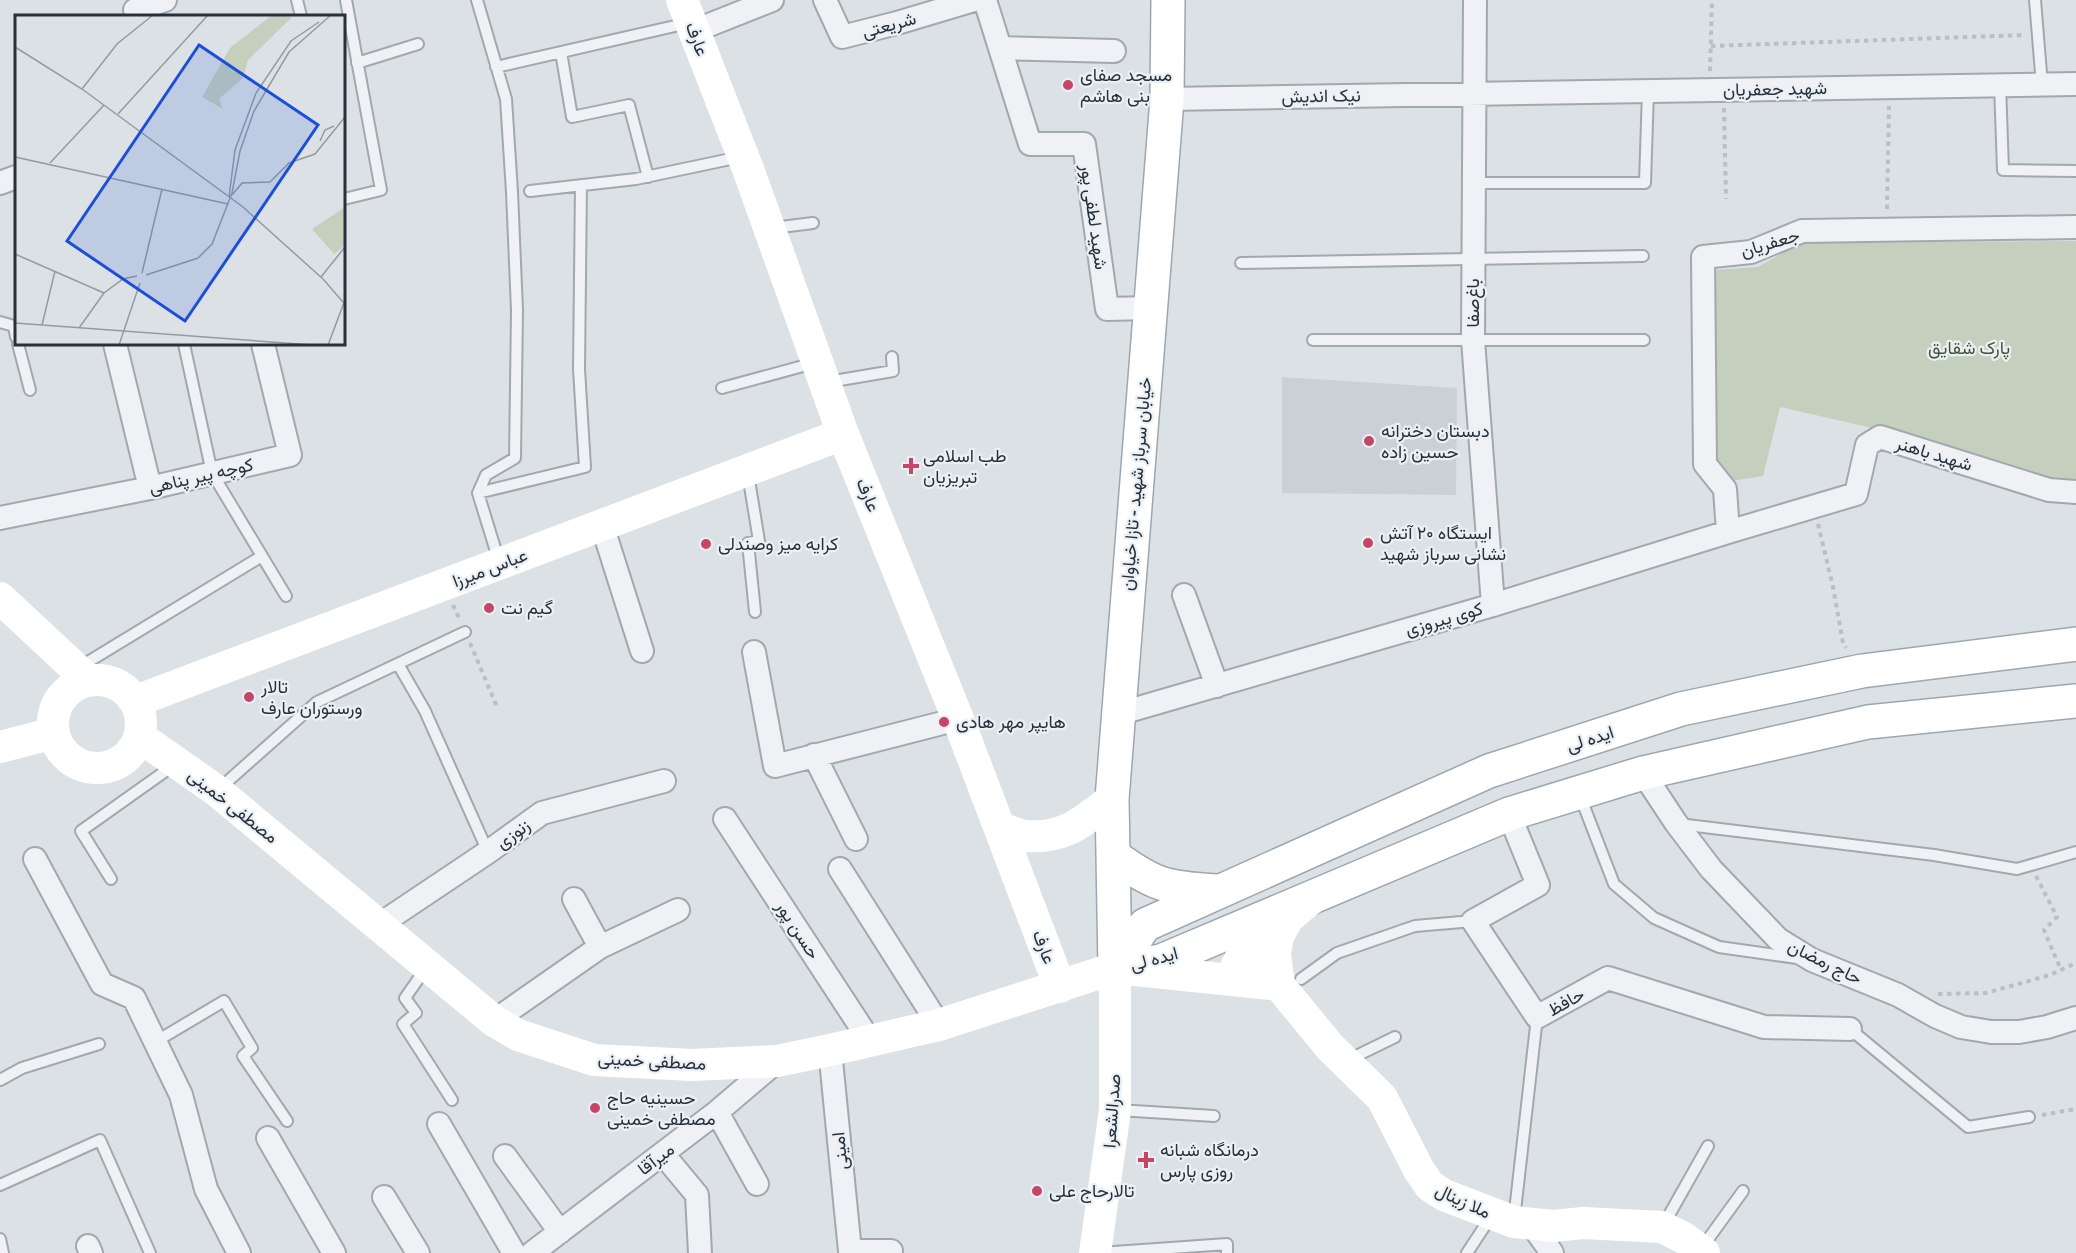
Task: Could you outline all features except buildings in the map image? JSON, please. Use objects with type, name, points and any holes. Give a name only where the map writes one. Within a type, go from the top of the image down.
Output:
[{"type":"main road","name":"خیابان سرباز شهید - تازا خیاوان","points":[[1115,968],[1112,799],[1167,99],[1168,0]]},
{"type":"main road","name":"عارف","points":[[689,18],[770,228],[843,434],[958,719],[1060,987]]},
{"type":"main road","name":"عباس میرزا","points":[[136,701],[843,434]]},
{"type":"main road","points":[[0,598],[82,675],[114,682],[136,701],[142,719],[140,738],[123,761],[110,767],[95,768],[81,765],[69,758],[59,746],[54,733],[53,720],[56,707],[63,695],[82,675]]},
{"type":"main road","name":"ایده لى","points":[[1115,968],[1145,925],[1489,771],[1681,709],[1862,671],[2076,644]]},
{"type":"main road","name":"ایده لى","points":[[1115,968],[1161,961],[1509,814],[1643,773],[1868,722],[2076,701]]},
{"type":"main road","points":[[0,747],[54,733]]},
{"type":"main road","name":"مصطفی خمینی","points":[[140,738],[217,791],[494,1021],[518,1035],[594,1060],[692,1065],[777,1061],[939,1025],[1115,968]]},
{"type":"main road","points":[[999,827],[1025,836],[1071,830],[1112,799]]},
{"type":"main road","points":[[1114,856],[1140,875],[1160,884],[1177,888],[1219,891]]},
{"type":"main road","points":[[1290,982],[1275,954],[1278,936],[1288,918],[1317,894]]},
{"type":"main road","points":[[1232,979],[1236,963],[1246,954],[1255,950],[1275,954]]},
{"type":"main road","points":[[1115,968],[1290,982]]},
{"type":"main road","name":"صدرالشعرا","points":[[1098,1253],[1115,1110],[1115,968]]},
{"type":"main road","name":"ملا زینال","points":[[1290,982],[1330,1047],[1382,1098],[1419,1170],[1430,1186],[1443,1195],[1513,1221],[1554,1226],[1583,1223],[1639,1224],[1662,1227],[1702,1251]]},
{"type":"street","points":[[136,13],[165,0]]},
{"type":"street","points":[[689,18],[772,0]]},
{"type":"street","name":"شریعتی","points":[[825,0],[842,37],[974,0]]},
{"type":"street","name":"شهید لطفی پور","points":[[985,0],[1030,144],[1084,144],[1107,309],[1150,308]]},
{"type":"street","name":"باغ‌صفا","points":[[1475,0],[1473,340],[1493,605]]},
{"type":"street","points":[[1000,48],[1114,51]]},
{"type":"street","name":"شهید جعفریان","points":[[1474,93],[2076,84]]},
{"type":"street","name":"نیک اندیش","points":[[1167,99],[1474,93]]},
{"type":"street","points":[[0,183],[15,177]]},
{"type":"street","name":"جعفریان","points":[[1728,532],[1725,489],[1705,464],[1703,257],[1751,252],[1802,231],[2076,227]]},
{"type":"street","points":[[115,345],[150,488]]},
{"type":"street","name":"کوچه پیر پناهی","points":[[0,518],[150,488],[290,455],[263,345]]},
{"type":"street","name":"شهید باهنر","points":[[1728,532],[1856,494],[1867,445],[1880,437],[2049,490],[2076,492]]},
{"type":"street","points":[[602,525],[642,651]]},
{"type":"street","name":"کوی پیروزی","points":[[1118,714],[1493,605],[1728,532]]},
{"type":"street","points":[[1184,595],[1217,686]]},
{"type":"street","points":[[754,652],[775,766],[958,719]]},
{"type":"street","points":[[814,756],[856,839]]},
{"type":"street","name":"حاج رمضان","points":[[1643,773],[1676,823],[1711,868],[1778,939],[1812,960],[1898,995],[1935,1016],[1961,1027],[1991,1032],[2019,1032],[2047,1027],[2076,1018]]},
{"type":"street","name":"زنوزی","points":[[379,926],[542,813],[664,781]]},
{"type":"street","points":[[1473,921],[1538,885],[1509,814]]},
{"type":"street","name":"حسن پور","points":[[725,819],[870,1041]]},
{"type":"street","points":[[35,859],[102,984],[134,998],[181,1095],[206,1189],[239,1253]]},
{"type":"street","points":[[840,869],[939,1025]]},
{"type":"street","points":[[574,899],[600,947]]},
{"type":"street","points":[[494,1021],[600,947],[678,910]]},
{"type":"street","name":"حافظ","points":[[1473,921],[1538,1017],[1608,978],[1764,1027],[1850,1029]]},
{"type":"street","name":"امینی","points":[[830,1050],[850,1251],[891,1251]]},
{"type":"street","name":"میرآقا","points":[[532,1253],[717,1112],[777,1061]]},
{"type":"street","points":[[717,1112],[757,1184]]},
{"type":"street","points":[[439,1124],[514,1253]]},
{"type":"street","points":[[268,1138],[334,1253]]},
{"type":"street","points":[[663,1154],[697,1195],[700,1253]]},
{"type":"street","points":[[505,1156],[560,1232]]},
{"type":"street","points":[[384,1197],[418,1253]]},
{"type":"street","points":[[1513,1221],[1552,1253]]},
{"type":"lane","points":[[297,0],[301,15]]},
{"type":"lane","points":[[345,199],[381,190],[346,0]]},
{"type":"lane","points":[[477,0],[506,99],[517,310],[515,458],[486,475],[478,493],[500,564]]},
{"type":"lane","points":[[2035,0],[2042,85]]},
{"type":"lane","points":[[496,67],[689,18]]},
{"type":"lane","points":[[357,63],[418,44]]},
{"type":"lane","points":[[561,52],[573,117],[629,105],[648,177]]},
{"type":"lane","points":[[2000,85],[2003,170],[2076,171]]},
{"type":"lane","points":[[1474,183],[1645,183],[1648,91]]},
{"type":"lane","points":[[530,190],[648,177],[743,156]]},
{"type":"lane","points":[[478,493],[585,467],[579,369],[581,185]]},
{"type":"lane","points":[[770,228],[813,223]]},
{"type":"lane","points":[[1241,263],[1643,256]]},
{"type":"lane","points":[[0,322],[14,326],[15,332]]},
{"type":"lane","points":[[1313,340],[1644,340]]},
{"type":"lane","points":[[18,345],[30,390]]},
{"type":"lane","points":[[184,345],[212,473],[286,597]]},
{"type":"lane","points":[[722,388],[821,372],[893,371],[892,357]]},
{"type":"lane","points":[[747,471],[759,541],[748,543],[755,612]]},
{"type":"lane","points":[[82,675],[262,556]]},
{"type":"lane","points":[[217,791],[317,702],[465,632]]},
{"type":"lane","points":[[398,664],[425,711],[488,852]]},
{"type":"lane","points":[[111,879],[81,831],[177,763]]},
{"type":"lane","points":[[1579,791],[1614,884],[1654,918],[1719,947],[1812,960]]},
{"type":"lane","points":[[1676,823],[1934,855],[2016,869],[2076,852]]},
{"type":"lane","points":[[1290,982],[1337,953],[1415,926],[1473,921]]},
{"type":"lane","points":[[428,966],[405,998],[416,1012],[403,1024],[452,1100]]},
{"type":"lane","points":[[155,1042],[224,1001],[252,1048],[243,1056],[287,1121]]},
{"type":"lane","points":[[1467,1253],[1513,1221],[1538,1017]]},
{"type":"lane","points":[[1850,1029],[1968,1127],[2030,1117]]},
{"type":"lane","points":[[1345,1061],[1395,1037]]},
{"type":"lane","points":[[0,1080],[22,1068],[99,1044]]},
{"type":"lane","points":[[1115,1110],[1214,1116]]},
{"type":"lane","points":[[0,1185],[100,1140],[150,1253]]},
{"type":"lane","points":[[1662,1227],[1708,1146]]},
{"type":"lane","points":[[1702,1251],[1743,1191]]},
{"type":"lane","points":[[0,1239],[3,1253]]},
{"type":"lane","points":[[1098,1253],[1227,1244],[1227,1253]]},
{"type":"path","points":[[1712,0],[1711,46],[1726,199]]},
{"type":"path","points":[[1711,46],[2038,35]]},
{"type":"path","points":[[1887,230],[1889,87]]},
{"type":"path","points":[[1815,505],[1843,643],[1862,671]]},
{"type":"path","points":[[2031,865],[2057,917],[2044,930],[2061,970]]},
{"type":"path","points":[[1898,995],[1986,993],[2050,975],[2076,963]]},
{"type":"path","points":[[2030,1117],[2076,1109]]},
{"type":"shaded area","name":"دبستان دخترانه حسین زاده","points":[[1282,377],[1457,388],[1456,495],[1282,493]]},
{"type":"green space","name":"پارک شقایق","points":[[2076,241],[2076,484],[2052,483],[1868,427],[1780,407],[1763,476],[1731,481],[1717,464],[1714,270],[1758,267],[1800,243]]},
{"type":"place","name":"مسجد صفای بنی هاشم","points":[[1068,85]]},
{"type":"place","name":"دبستان دخترانه حسین زاده","points":[[1369,441]]},
{"type":"place","name":"طب اسلامی تبریزیان","points":[[911,466]]},
{"type":"place","name":"ایستگاه ۲۰ آتش نشانی سرباز شهید","points":[[1368,543]]},
{"type":"place","name":"کرایه میز وصندلی","points":[[706,544]]},
{"type":"place","name":"گیم نت","points":[[489,608]]},
{"type":"place","name":"تالار ورستوران عارف","points":[[249,697]]},
{"type":"place","name":"هایپر مهر هادی","points":[[944,722]]},
{"type":"place","name":"حسینیه حاج مصطفی خمینی","points":[[595,1108]]},
{"type":"place","name":"درمانگاه شبانه روزی پارس","points":[[1146,1160]]},
{"type":"place","name":"تالارحاج علی","points":[[1037,1191]]}]
